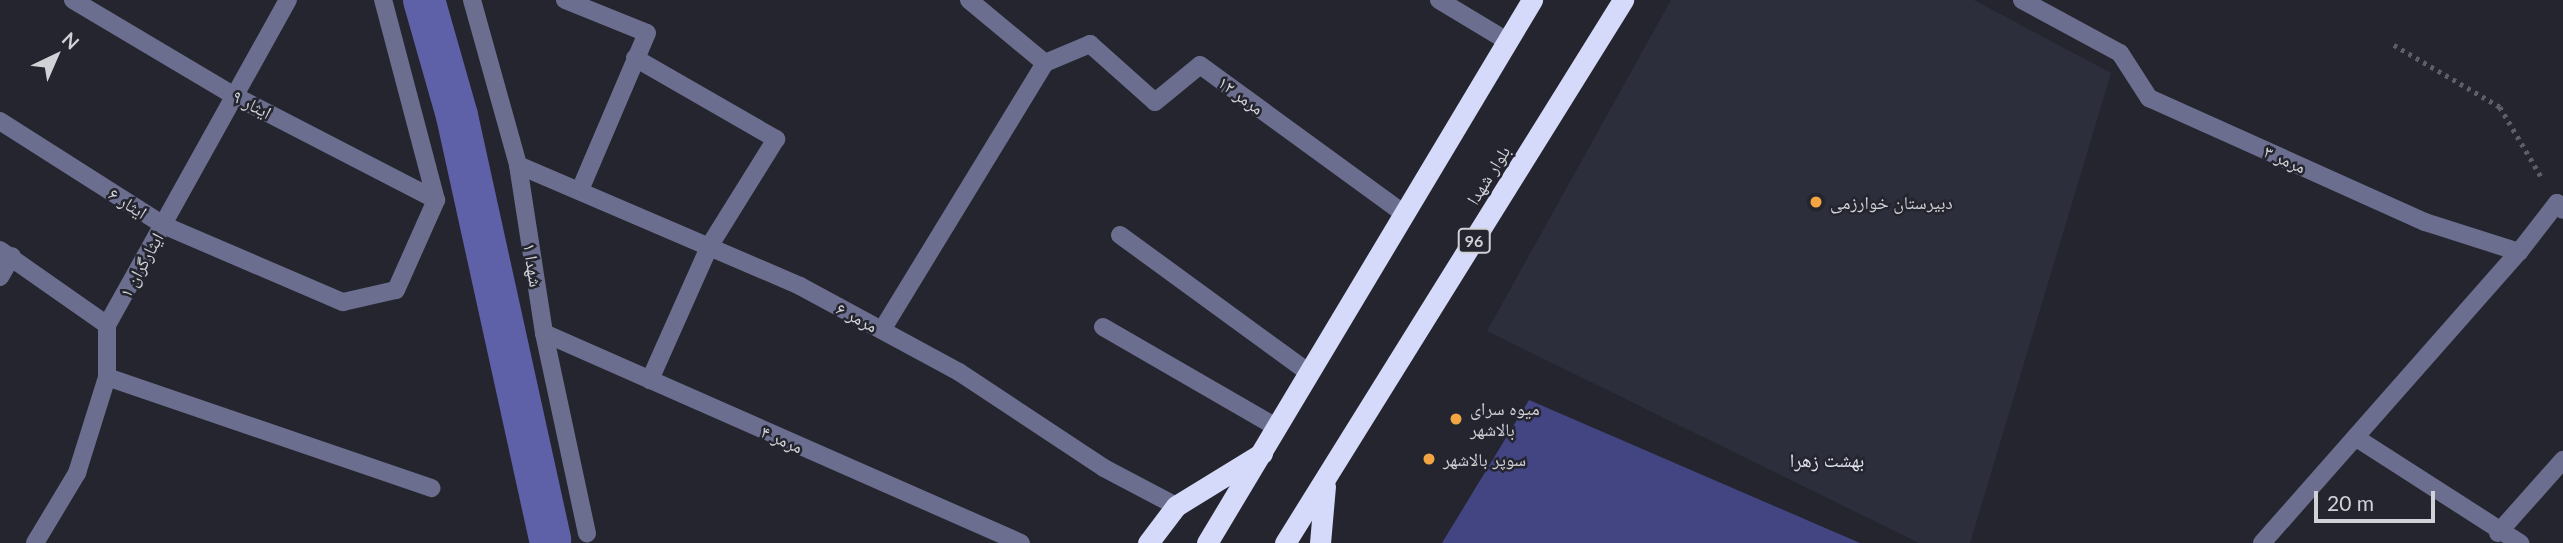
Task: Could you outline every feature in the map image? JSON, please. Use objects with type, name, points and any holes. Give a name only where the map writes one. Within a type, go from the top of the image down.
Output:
[{"type":"highway","points":[[1207,543],[1266,450],[1309,373],[1532,0]]},
{"type":"highway","name":"بلوار شهدا","points":[[1285,543],[1623,0]]},
{"type":"highway","points":[[1148,543],[1176,506],[1266,450]]},
{"type":"highway","name":"96","points":[[1320,543],[1325,482]]},
{"type":"street","name":"ایثار ۹","points":[[73,0],[231,94],[436,200]]},
{"type":"street","name":"ایثارگران ۱","points":[[35,543],[77,473],[107,377],[107,325],[231,94],[288,0]]},
{"type":"street","points":[[383,0],[436,200]]},
{"type":"street","name":"شهدا ۱","points":[[472,0],[518,165],[544,333],[587,533]]},
{"type":"street","points":[[565,0],[647,33],[580,190]]},
{"type":"street","points":[[882,330],[1045,63],[968,0]]},
{"type":"street","points":[[1439,0],[1507,41]]},
{"type":"street","name":"مرمر ۳","points":[[2022,0],[2120,53],[2150,98],[2425,222],[2519,251]]},
{"type":"street","name":"مرمر ۱۲","points":[[1045,63],[1090,44],[1155,102],[1200,65],[1404,214]]},
{"type":"street","points":[[635,58],[776,139],[710,246],[650,380]]},
{"type":"street","name":"ایثار ۶","points":[[0,121],[163,225],[343,302],[396,290],[436,200]]},
{"type":"street","name":"مرمر ۶","points":[[518,165],[710,246],[882,330],[1176,506]]},
{"type":"street","points":[[2262,543],[2358,439],[2560,206]]},
{"type":"street","points":[[1120,235],[1309,373]]},
{"type":"street","points":[[0,278],[6,253],[107,325]]},
{"type":"street","points":[[1104,327],[1279,428]]},
{"type":"street","name":"مرمر ۴","points":[[544,333],[1021,543]]},
{"type":"street","points":[[107,377],[432,488]]},
{"type":"street","points":[[2358,439],[2498,533],[2520,543]]},
{"type":"street","points":[[2498,533],[2563,460]]},
{"type":"path","points":[[2394,45],[2500,107],[2560,206]]},
{"type":"shaded area","name":"دبیرستان خوارزمی","points":[[1671,0],[1974,0],[2111,73],[1970,543],[1919,543],[1487,331]]},
{"type":"shaded area","points":[[1529,400],[1860,543],[1442,543]]},
{"type":"waterway","points":[[424,0],[457,116],[550,540]]},
{"type":"place","name":"دبیرستان خوارزمی","points":[[1816,202]]},
{"type":"place","name":"میوه سرای بالاشهر","points":[[1456,419]]},
{"type":"place","name":"سوپر بالاشهر","points":[[1429,459]]},
{"type":"district","name":"بهشت زهرا","points":[[1827,460]]}]
